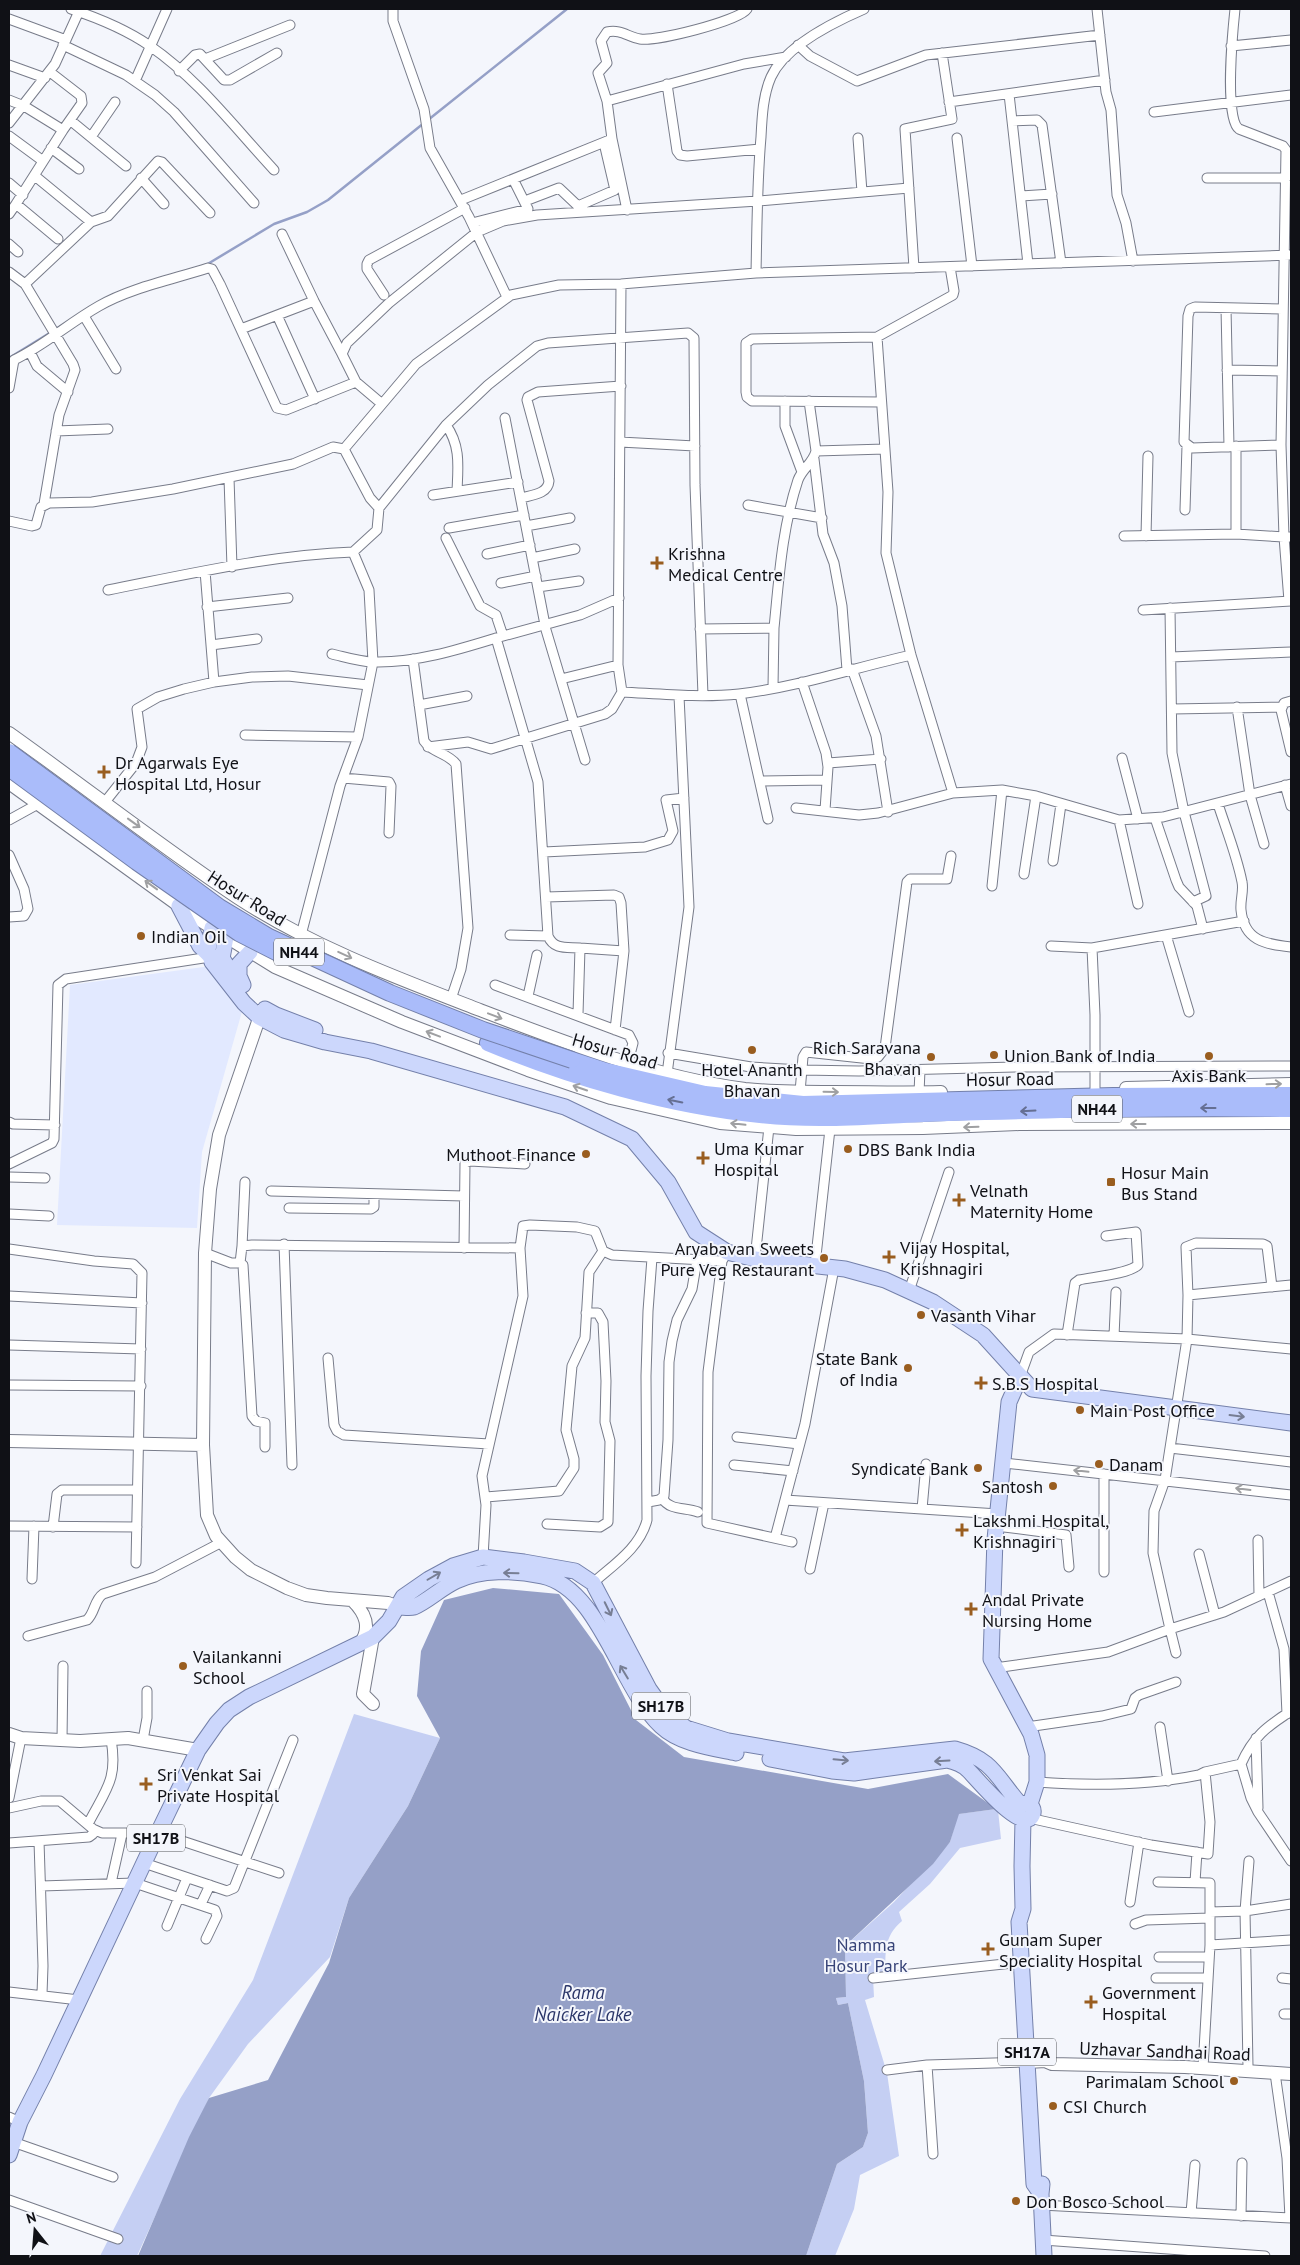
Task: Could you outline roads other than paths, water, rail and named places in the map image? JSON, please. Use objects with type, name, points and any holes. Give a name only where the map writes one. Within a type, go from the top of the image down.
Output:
[{"type":"highway","name":"Hosur Road","points":[[9,752],[219,907],[269,937],[398,996],[483,1030],[572,1060],[591,1058],[606,1071],[720,1097],[803,1104],[903,1108],[1291,1108]]},
{"type":"highway","name":"Hosur Road","points":[[9,768],[136,862],[238,933],[309,968],[488,1043],[512,1058],[605,1084],[700,1106],[760,1115],[797,1117],[903,1108],[1291,1095]]},
{"type":"main road","points":[[179,906],[200,946],[209,956],[215,968],[244,1003],[261,1012],[284,1030],[324,1042],[371,1051],[565,1107],[632,1139],[668,1182],[696,1232],[724,1257],[834,1268],[885,1280],[933,1302],[983,1335],[1032,1388],[1291,1423]]},
{"type":"main road","points":[[209,956],[212,928]]},
{"type":"main road","points":[[226,937],[222,958],[261,1012]]},
{"type":"main road","points":[[245,991],[238,970],[239,964],[250,952]]},
{"type":"main road","name":"SH17A","points":[[1020,1377],[1009,1402],[997,1520],[991,1659],[1027,1727],[1037,1756],[1037,1782],[1020,1809],[1023,1910],[1019,1922],[1022,1962],[1037,2061]]},
{"type":"main road","name":"SH17B","points":[[11,2149],[14,2119],[79,2000],[198,1750],[217,1723],[229,1710],[249,1697],[367,1641],[399,1607],[404,1597],[429,1579],[453,1566],[483,1557],[574,1571],[593,1583],[649,1689],[666,1713],[686,1728],[728,1741],[844,1761],[955,1748],[980,1758],[997,1772],[1020,1809]]},
{"type":"main road","name":"SH17B","points":[[399,1607],[413,1607],[468,1576],[489,1572],[543,1576],[569,1588],[581,1599],[596,1620],[636,1693],[662,1727],[683,1740],[832,1772],[854,1773],[947,1760],[959,1762],[982,1784],[1020,1809]]},
{"type":"main road","name":"SH17A","points":[[1023,1910],[1029,1920],[1037,2061],[1034,2184],[1041,2200],[1044,2256]]},
{"type":"street","points":[[135,81],[167,9]]},
{"type":"street","points":[[393,9],[393,21],[424,109],[430,148],[463,204],[507,297]]},
{"type":"street","points":[[525,201],[559,188],[578,206],[616,190],[608,141],[608,101],[598,73],[607,63],[601,42],[607,32],[622,32],[641,40],[689,31],[728,20],[744,13],[746,9]]},
{"type":"street","points":[[756,273],[763,107],[771,76],[786,56],[798,45],[839,20],[864,9]]},
{"type":"street","points":[[1097,9],[1105,80],[1111,110],[1117,195],[1126,223],[1133,260]]},
{"type":"street","points":[[1143,610],[1290,601],[1288,537],[1281,445],[1287,397],[1282,371],[1283,309],[1288,255],[1286,178],[1289,150],[1236,127],[1231,103],[1231,46],[1235,9]]},
{"type":"street","points":[[9,123],[56,64],[77,10],[108,23],[150,46],[210,100],[274,170]]},
{"type":"street","points":[[9,19],[64,42],[135,81],[166,105],[254,204]]},
{"type":"street","points":[[205,59],[290,25]]},
{"type":"street","points":[[798,45],[810,56],[857,81],[926,55],[1100,35]]},
{"type":"street","points":[[1231,46],[1291,40]]},
{"type":"street","points":[[180,71],[194,55],[200,54],[226,81],[277,53]]},
{"type":"street","points":[[914,268],[905,129],[952,119],[942,53]]},
{"type":"street","points":[[608,101],[744,64],[786,56]]},
{"type":"street","points":[[9,65],[47,75],[83,100],[9,214]]},
{"type":"street","points":[[949,102],[1105,80]]},
{"type":"street","points":[[667,84],[677,151],[680,155],[687,156],[760,149]]},
{"type":"street","points":[[1009,94],[1028,264]]},
{"type":"street","points":[[1154,112],[1291,95]]},
{"type":"street","points":[[9,100],[24,106],[62,130]]},
{"type":"street","points":[[91,137],[115,102]]},
{"type":"street","points":[[70,120],[126,166]]},
{"type":"street","points":[[1012,121],[1037,120],[1040,122],[1062,263]]},
{"type":"street","points":[[9,136],[44,161]]},
{"type":"street","points":[[858,138],[862,192]]},
{"type":"street","points":[[957,138],[972,266]]},
{"type":"street","points":[[384,295],[367,269],[366,264],[369,260],[463,204],[513,179],[608,141]]},
{"type":"street","points":[[608,141],[627,210]]},
{"type":"street","points":[[51,148],[79,169]]},
{"type":"street","points":[[25,284],[91,222],[108,216],[154,163],[158,161],[162,162],[210,213]]},
{"type":"street","points":[[35,176],[91,222]]},
{"type":"street","points":[[141,178],[164,204]]},
{"type":"street","points":[[1208,178],[1286,178]]},
{"type":"street","points":[[472,223],[527,210],[528,207],[513,179]]},
{"type":"street","points":[[9,183],[23,194]]},
{"type":"street","points":[[342,354],[347,343],[389,303],[477,232],[503,221],[528,216],[758,201],[909,188]]},
{"type":"street","points":[[1021,196],[1052,194]]},
{"type":"street","points":[[16,204],[58,239]]},
{"type":"street","points":[[282,234],[356,382],[382,404]]},
{"type":"street","points":[[9,244],[18,252]]},
{"type":"street","points":[[344,449],[416,364],[486,315],[507,297],[560,285],[621,284],[756,273],[1288,255]]},
{"type":"street","points":[[881,402],[752,400],[748,397],[746,343],[752,339],[877,337],[953,295],[950,267]]},
{"type":"street","points":[[9,388],[14,360],[30,352],[84,316],[114,299],[208,268],[212,269],[220,284],[277,408],[286,410],[356,382]]},
{"type":"street","points":[[9,272],[25,284],[75,370],[59,415],[44,504],[41,507],[36,525],[32,526],[9,521]]},
{"type":"street","points":[[428,747],[468,742],[491,749],[605,714],[612,709],[622,692],[618,665],[621,284]]},
{"type":"street","points":[[241,329],[314,301]]},
{"type":"street","points":[[1185,510],[1187,446],[1184,442],[1188,316],[1190,310],[1195,307],[1283,309]]},
{"type":"street","points":[[1226,308],[1227,370],[1233,447],[1236,534]]},
{"type":"street","points":[[277,315],[315,399]]},
{"type":"street","points":[[84,316],[116,369]]},
{"type":"street","points":[[108,590],[206,571],[327,553],[353,552],[377,530],[379,508],[446,425],[488,385],[537,346],[548,342],[621,336],[688,334],[694,338],[695,446],[703,695]]},
{"type":"street","points":[[877,337],[889,504],[885,540],[886,553],[910,655],[953,794]]},
{"type":"street","points":[[30,352],[37,366],[68,392]]},
{"type":"street","points":[[1227,370],[1282,371]]},
{"type":"street","points":[[521,498],[546,491],[548,487],[527,400],[528,397],[538,392],[621,386]]},
{"type":"street","points":[[785,401],[785,426],[802,472]]},
{"type":"street","points":[[809,401],[823,534],[834,564],[842,606],[850,669],[876,736],[888,812]]},
{"type":"street","points":[[505,418],[545,623],[585,760]]},
{"type":"street","points":[[446,425],[452,433],[457,448],[457,491]]},
{"type":"street","points":[[56,431],[108,429]]},
{"type":"street","points":[[620,442],[695,446]]},
{"type":"street","points":[[1187,446],[1192,448],[1281,445]]},
{"type":"street","points":[[44,504],[92,502],[229,478],[301,462],[333,447],[344,449]]},
{"type":"street","points":[[344,449],[370,498],[379,508]]},
{"type":"street","points":[[773,687],[774,628],[780,562],[788,514],[802,472],[815,455],[885,449]]},
{"type":"street","points":[[1146,536],[1148,456]]},
{"type":"street","points":[[229,478],[232,567]]},
{"type":"street","points":[[433,495],[518,482]]},
{"type":"street","points":[[748,505],[788,514],[822,518]]},
{"type":"street","points":[[449,528],[524,515]]},
{"type":"street","points":[[526,526],[570,518]]},
{"type":"street","points":[[1124,536],[1236,534],[1288,537]]},
{"type":"street","points":[[446,538],[480,606],[496,614],[499,637],[538,782],[548,936],[551,943],[556,947],[624,951]]},
{"type":"street","points":[[487,554],[530,545]]},
{"type":"street","points":[[532,558],[576,549]]},
{"type":"street","points":[[301,935],[343,778],[358,737],[373,662],[369,590],[353,552]]},
{"type":"street","points":[[206,571],[207,607],[214,682]]},
{"type":"street","points":[[501,583],[536,576]]},
{"type":"street","points":[[538,587],[579,581]]},
{"type":"street","points":[[207,607],[288,598]]},
{"type":"street","points":[[332,654],[373,662],[414,659],[455,650],[545,623],[580,616],[619,598]]},
{"type":"street","points":[[1170,608],[1172,753],[1184,812],[1206,896],[1194,902]]},
{"type":"street","points":[[700,629],[774,628]]},
{"type":"street","points":[[211,645],[257,639]]},
{"type":"street","points":[[1171,657],[1291,652]]},
{"type":"street","points":[[622,692],[680,696],[740,694],[802,682],[910,655]]},
{"type":"street","points":[[414,659],[424,741],[428,747],[453,759],[456,764],[468,928],[461,968],[451,999]]},
{"type":"street","points":[[561,680],[618,665]]},
{"type":"street","points":[[105,802],[136,763],[142,747],[137,709],[158,698],[214,682],[288,676],[368,685]]},
{"type":"street","points":[[802,682],[828,763],[825,810]]},
{"type":"street","points":[[740,694],[768,819]]},
{"type":"street","points":[[420,705],[467,696]]},
{"type":"street","points":[[667,1074],[668,1053],[689,906],[680,696]]},
{"type":"street","points":[[1172,709],[1281,707],[1284,703],[1291,701]]},
{"type":"street","points":[[1237,707],[1250,795],[1264,844]]},
{"type":"street","points":[[1281,707],[1291,752]]},
{"type":"street","points":[[9,733],[239,898],[301,935],[384,973],[591,1058],[628,1062],[667,1074],[748,1089],[800,1092],[918,1093],[1291,1084]]},
{"type":"street","points":[[245,735],[358,737]]},
{"type":"street","points":[[1122,758],[1138,819]]},
{"type":"street","points":[[828,763],[881,759]]},
{"type":"street","points":[[14,787],[41,784],[56,767]]},
{"type":"street","points":[[9,820],[38,804],[56,767]]},
{"type":"street","points":[[343,778],[389,782],[389,833]]},
{"type":"street","points":[[760,781],[827,780]]},
{"type":"street","points":[[54,816],[60,797],[68,788],[78,783]]},
{"type":"street","points":[[796,808],[859,815],[888,812],[953,794],[1002,790],[1036,796],[1119,820],[1155,818],[1184,812],[1288,785],[1291,806]]},
{"type":"street","points":[[14,787],[179,906],[274,967],[402,1022],[512,1058],[611,1098],[720,1123],[769,1127],[830,1129],[1019,1124],[1291,1123]]},
{"type":"street","points":[[992,886],[1002,790]]},
{"type":"street","points":[[1024,874],[1036,796]]},
{"type":"street","points":[[544,852],[645,847],[668,840],[673,831],[666,800],[684,798]]},
{"type":"street","points":[[1053,861],[1061,804]]},
{"type":"street","points":[[1218,804],[1242,882],[1241,910],[1244,921],[1252,936],[1261,942],[1291,947]]},
{"type":"street","points":[[1155,818],[1176,880],[1200,912],[1203,928]]},
{"type":"street","points":[[1119,820],[1138,904]]},
{"type":"street","points":[[9,855],[24,889],[28,909],[24,916],[9,917]]},
{"type":"street","points":[[800,1092],[804,1054],[806,1052],[871,1059],[882,1053],[907,882],[910,879],[947,879],[952,856]]},
{"type":"street","points":[[546,897],[614,895],[619,897],[624,951],[615,1030]]},
{"type":"street","points":[[1051,946],[1092,948],[1244,921]]},
{"type":"street","points":[[510,935],[548,936]]},
{"type":"street","points":[[1166,935],[1189,1012]]},
{"type":"street","points":[[578,1014],[580,948]]},
{"type":"street","points":[[1092,948],[1096,1015],[1095,1089]]},
{"type":"street","points":[[528,996],[537,955]]},
{"type":"street","points":[[9,1164],[52,1143],[54,1139],[58,986],[66,979],[209,956]]},
{"type":"street","points":[[495,985],[578,1014],[629,1035],[632,1038],[628,1062]]},
{"type":"street","points":[[261,1012],[219,1135],[210,1189],[206,1253],[203,1445],[207,1515],[210,1527],[236,1557],[251,1570],[287,1588],[306,1595],[377,1602],[399,1607]]},
{"type":"street","points":[[668,1053],[751,1067],[802,1070],[920,1070],[1095,1066],[1291,1066]]},
{"type":"street","points":[[918,1093],[920,1070]]},
{"type":"street","points":[[9,1122],[13,1124],[55,1125]]},
{"type":"street","points":[[754,1259],[769,1127]]},
{"type":"street","points":[[815,1266],[830,1129]]},
{"type":"street","points":[[464,1248],[464,1163],[467,1161],[525,1164]]},
{"type":"street","points":[[909,1291],[948,1172]]},
{"type":"street","points":[[9,1177],[45,1178]]},
{"type":"street","points":[[245,1182],[240,1263],[243,1265],[247,1296],[252,1416],[256,1421],[265,1423],[265,1447]]},
{"type":"street","points":[[271,1191],[464,1196]]},
{"type":"street","points":[[289,1208],[371,1208],[374,1207],[374,1194]]},
{"type":"street","points":[[9,1214],[49,1216]]},
{"type":"street","points":[[483,1557],[486,1501],[482,1476],[523,1296],[520,1248],[523,1226],[530,1225],[577,1227],[595,1231],[604,1251],[612,1255],[697,1260],[724,1257],[708,1372],[707,1523],[792,1542]]},
{"type":"street","points":[[1067,1334],[1075,1283],[1080,1280],[1136,1268],[1138,1265],[1136,1232],[1106,1236]]},
{"type":"street","points":[[1176,1653],[1153,1553],[1154,1511],[1165,1480],[1187,1339],[1186,1247],[1196,1243],[1263,1244],[1266,1246],[1272,1287]]},
{"type":"street","points":[[242,1246],[284,1244],[520,1248]]},
{"type":"street","points":[[284,1244],[292,1466]]},
{"type":"street","points":[[9,1249],[94,1261],[133,1264],[142,1273],[140,1444],[136,1562]]},
{"type":"street","points":[[486,1501],[559,1491],[574,1468],[574,1459],[566,1430],[571,1374],[575,1358],[583,1345],[589,1272],[604,1251]]},
{"type":"street","points":[[206,1253],[231,1263],[240,1263]]},
{"type":"street","points":[[593,1583],[638,1542],[644,1532],[647,1520],[646,1376],[652,1258]]},
{"type":"street","points":[[697,1260],[692,1289],[678,1320],[672,1341],[669,1362],[668,1440],[662,1498],[665,1503],[672,1507],[698,1512]]},
{"type":"street","points":[[775,1538],[799,1444],[834,1268]]},
{"type":"street","points":[[1188,1295],[1291,1286]]},
{"type":"street","points":[[1114,1336],[1116,1292]]},
{"type":"street","points":[[9,1296],[142,1303]]},
{"type":"street","points":[[547,1524],[600,1526],[608,1522],[610,1440],[605,1422],[606,1381],[603,1322],[598,1313],[586,1313]]},
{"type":"street","points":[[1020,1377],[1029,1352],[1054,1334],[1187,1339],[1291,1349]]},
{"type":"street","points":[[9,1345],[141,1349]]},
{"type":"street","points":[[328,1358],[334,1426],[337,1431],[344,1435],[489,1444]]},
{"type":"street","points":[[9,1385],[141,1386]]},
{"type":"street","points":[[738,1437],[799,1444]]},
{"type":"street","points":[[9,1441],[203,1445]]},
{"type":"street","points":[[1170,1448],[1291,1462]]},
{"type":"street","points":[[1004,1463],[1291,1495]]},
{"type":"street","points":[[922,1509],[926,1464]]},
{"type":"street","points":[[734,1466],[793,1471]]},
{"type":"street","points":[[1104,1474],[1104,1572]]},
{"type":"street","points":[[53,1527],[57,1494],[62,1490],[137,1490]]},
{"type":"street","points":[[648,1502],[662,1498]]},
{"type":"street","points":[[785,1500],[922,1509],[997,1520],[1066,1535],[1069,1567]]},
{"type":"street","points":[[810,1569],[824,1503]]},
{"type":"street","points":[[9,1526],[137,1527]]},
{"type":"street","points":[[32,1579],[34,1526]]},
{"type":"street","points":[[1258,1540],[1259,1596]]},
{"type":"street","points":[[28,1636],[87,1620],[98,1597],[102,1594],[155,1577],[222,1542]]},
{"type":"street","points":[[1199,1554],[1215,1615]]},
{"type":"street","points":[[995,1668],[1108,1652],[1215,1615],[1291,1581]]},
{"type":"street","points":[[1268,1592],[1288,1649],[1289,1713],[1268,1726],[1256,1738],[1250,1745],[1241,1764],[1251,1798],[1258,1812],[1291,1861]]},
{"type":"street","points":[[353,1601],[362,1613],[367,1627],[363,1694],[373,1704]]},
{"type":"street","points":[[62,1740],[63,1666]]},
{"type":"street","points":[[1027,1727],[1131,1710],[1135,1698],[1139,1695],[1176,1682]]},
{"type":"street","points":[[143,1740],[147,1718],[147,1691]]},
{"type":"street","points":[[1160,1727],[1168,1781]]},
{"type":"street","points":[[9,1734],[21,1738],[62,1740],[128,1738],[198,1750]]},
{"type":"street","points":[[9,1798],[11,1773],[21,1738]]},
{"type":"street","points":[[1256,1738],[1258,1812]]},
{"type":"street","points":[[9,1843],[89,1837],[93,1834],[90,1826],[113,1775],[114,1758],[111,1739]]},
{"type":"street","points":[[144,1863],[230,1891],[234,1888],[246,1862],[293,1740]]},
{"type":"street","points":[[1037,1782],[1081,1785],[1148,1784],[1199,1775],[1204,1772],[1241,1764]]},
{"type":"street","points":[[1020,1809],[1139,1842],[1208,1854],[1210,1822],[1204,1772]]},
{"type":"street","points":[[9,1808],[41,1801],[60,1800],[90,1826],[102,1833],[158,1833],[279,1873]]},
{"type":"street","points":[[111,1883],[122,1834]]},
{"type":"street","points":[[40,1841],[42,1994]]},
{"type":"street","points":[[1130,1902],[1139,1842]]},
{"type":"street","points":[[1195,1882],[1197,1852]]},
{"type":"street","points":[[1248,1861],[1245,1911],[1248,2066]]},
{"type":"street","points":[[167,1926],[187,1878]]},
{"type":"street","points":[[1158,1882],[1210,1883],[1210,1945],[1203,2066],[1291,2068]]},
{"type":"street","points":[[41,1886],[134,1883],[201,1904],[213,1908],[217,1912],[206,1939]]},
{"type":"street","points":[[201,1904],[210,1885]]},
{"type":"street","points":[[1135,1924],[1146,1920],[1210,1915],[1291,1904]]},
{"type":"street","points":[[1210,1945],[1291,1940]]},
{"type":"street","points":[[1159,1957],[1209,1957]]},
{"type":"street","points":[[873,1978],[1022,1962]]},
{"type":"street","points":[[1156,1978],[1208,1978]]},
{"type":"street","points":[[9,1992],[42,1994],[79,2000]]},
{"type":"street","points":[[887,2070],[927,2066],[1037,2061]]},
{"type":"street","name":"Uzhavar Sandhai Road","points":[[1037,2061],[1052,2064],[1203,2066],[1291,2074]]},
{"type":"street","points":[[927,2066],[933,2154]]},
{"type":"street","points":[[1041,2200],[1191,2213],[1291,2218],[1286,2150],[1275,2073]]},
{"type":"street","points":[[11,2149],[113,2177]]},
{"type":"street","points":[[1241,2216],[1242,2163]]},
{"type":"street","points":[[1191,2213],[1195,2165]]},
{"type":"street","points":[[9,2200],[118,2239]]},
{"type":"street","points":[[1043,2240],[1178,2253],[1265,2256]]},
{"type":"water","name":"Rama Naicker Lake","points":[[493,1588],[559,1594],[603,1655],[636,1720],[684,1757],[868,1789],[948,1774],[996,1809],[959,1814],[950,1842],[933,1864],[845,1946],[846,1997],[836,1998],[838,2005],[848,2003],[864,2081],[868,2133],[863,2147],[837,2164],[806,2256],[138,2256],[189,2137],[209,2098],[268,2080],[329,1963],[349,1898],[408,1806],[440,1738],[417,1696],[421,1651],[444,1600]]},
{"type":"waterway","points":[[428,120],[567,9]]},
{"type":"waterway","points":[[206,265],[274,224],[307,212],[328,200],[424,123]]},
{"type":"waterway","points":[[9,358],[61,326]]},
{"type":"place","name":"Krishna Medical Centre","points":[[657,563]]},
{"type":"place","name":"Dr Agarwals Eye Hospital Ltd, Hosur","points":[[104,772]]},
{"type":"place","name":"Indian Oil","points":[[141,936]]},
{"type":"place","name":"Hotel Ananth Bhavan","points":[[752,1050]]},
{"type":"place","name":"Union Bank of India","points":[[994,1055]]},
{"type":"place","name":"Axis Bank","points":[[1209,1056]]},
{"type":"place","name":"Rich Saravana Bhavan","points":[[931,1057]]},
{"type":"place","name":"DBS Bank India","points":[[848,1149]]},
{"type":"place","name":"Muthoot Finance","points":[[586,1154]]},
{"type":"place","name":"Uma Kumar Hospital","points":[[703,1158]]},
{"type":"place","name":"Hosur Main Bus Stand","points":[[1111,1182]]},
{"type":"place","name":"Velnath Maternity Home","points":[[959,1200]]},
{"type":"place","name":"Vijay Hospital, Krishnagiri","points":[[889,1257]]},
{"type":"place","name":"Aryabavan Sweets Pure Veg Restaurant","points":[[824,1258]]},
{"type":"place","name":"Vasanth Vihar","points":[[921,1315]]},
{"type":"place","name":"State Bank of India","points":[[908,1368]]},
{"type":"place","name":"S.B.S Hospital","points":[[981,1383]]},
{"type":"place","name":"Main Post Office","points":[[1080,1410]]},
{"type":"place","name":"Danam","points":[[1099,1464]]},
{"type":"place","name":"Syndicate Bank","points":[[978,1468]]},
{"type":"place","name":"Santosh","points":[[1053,1486]]},
{"type":"place","name":"Lakshmi Hospital, Krishnagiri","points":[[962,1530]]},
{"type":"place","name":"Andal Private Nursing Home","points":[[971,1609]]},
{"type":"place","name":"Vailankanni School","points":[[183,1666]]},
{"type":"place","name":"Sri Venkat Sai Private Hospital","points":[[146,1784]]},
{"type":"place","name":"Gunam Super Speciality Hospital","points":[[988,1949]]},
{"type":"place","name":"Government Hospital","points":[[1091,2002]]},
{"type":"place","name":"Parimalam School","points":[[1234,2081]]},
{"type":"place","name":"CSI Church","points":[[1053,2106]]},
{"type":"place","name":"Don Bosco School","points":[[1016,2201]]},
{"type":"park label","name":"Namma Hosur Park","points":[[866,1954]]}]
